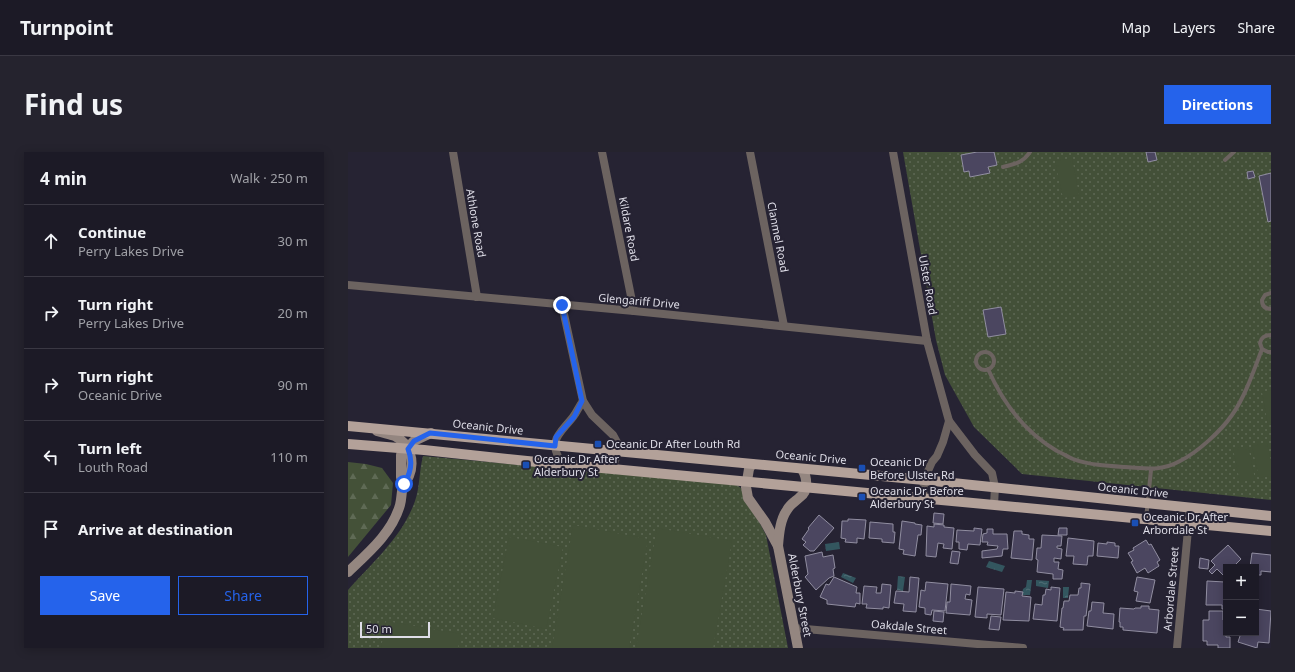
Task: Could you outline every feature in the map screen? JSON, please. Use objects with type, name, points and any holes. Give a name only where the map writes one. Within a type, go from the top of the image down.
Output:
[{"type":"main road","name":"Oceanic Drive","points":[[348,426],[924,480],[1271,516]]},
{"type":"main road","points":[[348,444],[1271,531]]},
{"type":"street","name":"Athlone Road","points":[[453,152],[478,297]]},
{"type":"street","name":"Kildare Road","points":[[602,152],[634,311]]},
{"type":"street","name":"Clanmel Road","points":[[750,152],[784,326]]},
{"type":"street","name":"Ulster Road","points":[[893,152],[927,340],[949,421],[975,455],[992,473],[995,487],[994,505]]},
{"type":"street","name":"Glengariff Drive","points":[[348,285],[927,340]]},
{"type":"street","points":[[562,305],[582,401],[592,415],[613,435],[619,446],[611,469]]},
{"type":"street","points":[[562,464],[556,453],[556,437],[574,417],[582,401]]},
{"type":"street","points":[[923,498],[924,480],[943,442],[949,421]]},
{"type":"street","points":[[348,572],[376,545],[392,524],[400,505],[404,484],[409,477],[411,468],[411,456],[402,441],[395,436],[364,427]]},
{"type":"street","points":[[408,449],[414,441],[430,433]]},
{"type":"street","name":"Alderbury Street","points":[[752,464],[749,469],[746,492],[748,498],[765,522],[778,546],[798,648]]},
{"type":"street","points":[[802,469],[806,487]]},
{"type":"street","name":"Alderbury Street","points":[[778,546],[785,513],[793,503],[802,496],[806,487]]},
{"type":"street","name":"Arbordale Street","points":[[1177,648],[1190,508]]},
{"type":"street","name":"Oakdale Street","points":[[794,628],[1023,648]]},
{"type":"lane","points":[[1003,167],[1017,164],[1026,158],[1030,152]]},
{"type":"lane","points":[[1225,160],[1234,152]]},
{"type":"lane","points":[[1271,293],[1265,295],[1262,300],[1264,307],[1271,309]]},
{"type":"lane","points":[[988,369],[1003,400],[1017,418],[1032,434],[1051,447],[1072,459],[1096,465],[1151,470],[1180,462],[1207,443],[1232,415],[1252,378],[1262,349],[1260,343],[1261,340],[1266,336],[1271,335]]},
{"type":"lane","points":[[1262,349],[1271,352]]},
{"type":"lane","points":[[988,352],[993,357],[993,364],[988,369],[981,368],[977,363],[978,357],[981,353],[988,352]]},
{"type":"lane","points":[[1146,519],[1151,470]]},
{"type":"green space","points":[[348,462],[382,468],[393,483],[391,505],[348,557]]},
{"type":"shaded area","points":[[903,152],[1271,152],[1271,500],[1022,474],[974,427],[945,375],[936,340]]},
{"type":"shaded area","points":[[930,152],[958,152],[931,157]]},
{"type":"shaded area","points":[[1072,158],[1079,195],[1063,198],[1055,161]]},
{"type":"shaded area","points":[[1271,390],[1271,424],[1268,425],[1262,392]]},
{"type":"shaded area","points":[[1267,443],[1271,461],[1271,476],[1259,478],[1252,446]]},
{"type":"shaded area","points":[[1248,446],[1255,479],[1240,482],[1233,449]]},
{"type":"shaded area","points":[[423,456],[737,485],[741,488],[766,535],[788,648],[348,648],[348,590],[395,537],[410,514],[417,496]]},
{"type":"shaded area","points":[[573,525],[648,539],[629,648],[552,648]]},
{"type":"shaded area","points":[[657,528],[732,541],[713,648],[636,648]]},
{"type":"shaded area","points":[[509,537],[563,547],[546,629],[493,618]]},
{"type":"shaded area","points":[[386,621],[461,634],[458,648],[381,648]]},
{"type":"water","points":[[839,542],[840,549],[826,551],[825,544]]},
{"type":"water","points":[[989,561],[1005,566],[1002,572],[986,567]]},
{"type":"water","points":[[843,573],[856,578],[853,583],[841,577]]},
{"type":"water","points":[[898,576],[905,577],[903,591],[897,590]]},
{"type":"water","points":[[1027,580],[1032,580],[1030,595],[1022,595],[1023,589],[1026,587]]},
{"type":"water","points":[[1036,580],[1049,581],[1048,588],[1036,586]]},
{"type":"water","points":[[1063,587],[1069,587],[1068,598],[1063,598]]},
{"type":"building","points":[[977,152],[994,152],[997,165],[988,167],[990,173],[970,177],[969,171],[964,172],[961,155]]},
{"type":"building","points":[[1146,152],[1155,152],[1157,160],[1148,162]]},
{"type":"building","points":[[1253,171],[1255,177],[1248,179],[1247,172]]},
{"type":"building","points":[[1271,173],[1271,221],[1268,222],[1259,176]]},
{"type":"building","points":[[1001,307],[1006,334],[988,337],[983,310]]},
{"type":"building","points":[[934,513],[944,514],[943,524],[933,523]]},
{"type":"building","points":[[819,515],[834,528],[814,551],[810,551],[803,545],[806,542],[802,539],[809,529],[808,528]]},
{"type":"building","points":[[848,519],[866,520],[864,539],[857,538],[857,543],[845,542],[846,539],[841,538],[842,521],[848,521]]},
{"type":"building","points":[[902,521],[922,525],[921,535],[918,535],[915,556],[903,554],[904,550],[899,549]]},
{"type":"building","points":[[870,522],[893,524],[893,532],[895,532],[894,543],[882,542],[882,539],[869,538]]},
{"type":"building","points":[[934,524],[954,528],[952,549],[943,548],[944,544],[938,543],[936,557],[926,556],[927,526],[934,527]]},
{"type":"building","points":[[974,528],[982,529],[980,545],[968,544],[967,550],[959,549],[959,542],[956,542],[957,530],[974,531]]},
{"type":"building","points":[[1059,528],[1067,528],[1067,535],[1058,535]]},
{"type":"building","points":[[987,529],[993,529],[993,534],[1007,534],[1008,549],[1003,549],[1002,556],[982,558],[982,551],[997,549],[998,546],[987,545],[988,542],[982,542],[983,534],[987,533]]},
{"type":"building","points":[[1014,531],[1022,531],[1022,534],[1029,535],[1029,539],[1034,539],[1032,560],[1011,558]]},
{"type":"building","points":[[1042,535],[1062,536],[1061,546],[1057,546],[1057,548],[1062,549],[1061,559],[1054,558],[1054,562],[1059,562],[1058,569],[1063,570],[1062,579],[1053,579],[1053,574],[1037,572],[1037,548],[1041,548]]},
{"type":"building","points":[[1068,538],[1094,541],[1093,556],[1088,556],[1087,565],[1073,564],[1074,556],[1066,556]]},
{"type":"building","points":[[1146,540],[1149,545],[1151,544],[1160,560],[1157,562],[1159,566],[1148,573],[1145,568],[1137,573],[1131,562],[1133,561],[1128,553]]},
{"type":"building","points":[[1107,542],[1115,543],[1115,546],[1119,546],[1118,558],[1097,556],[1098,543],[1107,544]]},
{"type":"building","points":[[1228,545],[1241,559],[1236,564],[1223,564],[1223,575],[1217,569],[1212,574],[1209,571],[1215,565],[1211,561]]},
{"type":"building","points":[[952,551],[960,552],[958,564],[950,563]]},
{"type":"building","points":[[822,552],[823,557],[833,555],[835,568],[833,569],[834,576],[829,578],[816,590],[805,577],[808,574],[805,556]]},
{"type":"building","points":[[1252,553],[1271,555],[1271,572],[1261,571],[1261,575],[1259,575],[1259,564],[1250,564]]},
{"type":"building","points":[[1200,558],[1209,560],[1208,569],[1199,568]]},
{"type":"building","points":[[834,577],[857,587],[856,593],[860,593],[860,604],[856,603],[855,607],[827,604],[827,600],[820,597],[826,584],[829,585]]},
{"type":"building","points":[[910,577],[919,578],[916,612],[903,611],[904,604],[894,603],[896,591],[909,592]]},
{"type":"building","points":[[1137,577],[1155,580],[1150,603],[1136,601],[1138,592],[1134,591]]},
{"type":"building","points":[[1207,581],[1223,582],[1223,609],[1222,605],[1206,605]]},
{"type":"building","points":[[926,582],[948,584],[945,611],[932,610],[931,615],[925,614],[925,608],[919,607],[921,590],[925,591]]},
{"type":"building","points":[[1081,583],[1090,584],[1083,630],[1063,630],[1064,628],[1060,627],[1064,601],[1069,601],[1070,595],[1078,595],[1079,588],[1081,588]]},
{"type":"building","points":[[882,584],[891,585],[889,608],[866,608],[867,604],[862,604],[864,586],[877,587],[876,593],[881,593]]},
{"type":"building","points":[[951,584],[971,586],[970,595],[966,594],[965,599],[972,600],[970,615],[946,613],[947,602],[950,602]]},
{"type":"building","points":[[978,587],[1004,589],[1001,615],[987,614],[987,618],[975,617]]},
{"type":"building","points":[[1051,587],[1060,588],[1057,621],[1033,619],[1035,604],[1042,605],[1043,595],[1045,595],[1046,589],[1051,590]]},
{"type":"building","points":[[1015,591],[1023,592],[1022,596],[1031,597],[1029,621],[1003,620],[1006,592],[1015,593]]},
{"type":"building","points":[[1092,602],[1104,603],[1103,613],[1114,614],[1113,629],[1087,626]]},
{"type":"building","points":[[1141,606],[1149,606],[1149,609],[1159,610],[1157,633],[1123,630],[1123,627],[1120,627],[1120,608],[1134,609],[1141,608]]},
{"type":"building","points":[[1259,609],[1271,611],[1269,643],[1258,642],[1257,648],[1238,642],[1240,636],[1259,636]]},
{"type":"building","points":[[934,611],[944,612],[943,622],[933,621]]},
{"type":"building","points":[[1209,611],[1223,611],[1223,636],[1230,637],[1230,648],[1218,648],[1218,645],[1207,645],[1207,641],[1203,641],[1203,620],[1209,620]]},
{"type":"building","points":[[991,616],[1001,617],[999,630],[989,629]]},
{"type":"place","name":"Oceanic Dr After Louth Rd","points":[[598,444]]},
{"type":"place","name":"Oceanic Dr After Alderbury St","points":[[526,465]]},
{"type":"place","name":"Oceanic Dr Before Ulster Rd","points":[[862,468]]},
{"type":"place","name":"Oceanic Dr Before Alderbury St","points":[[862,497]]},
{"type":"place","name":"Oceanic Dr After Arbordale St","points":[[1135,523]]},
{"type":"route","points":[[404,484],[409,477],[411,468],[411,456],[408,449],[414,441],[430,433],[555,446],[556,437],[574,417],[582,401],[562,305]]}]
